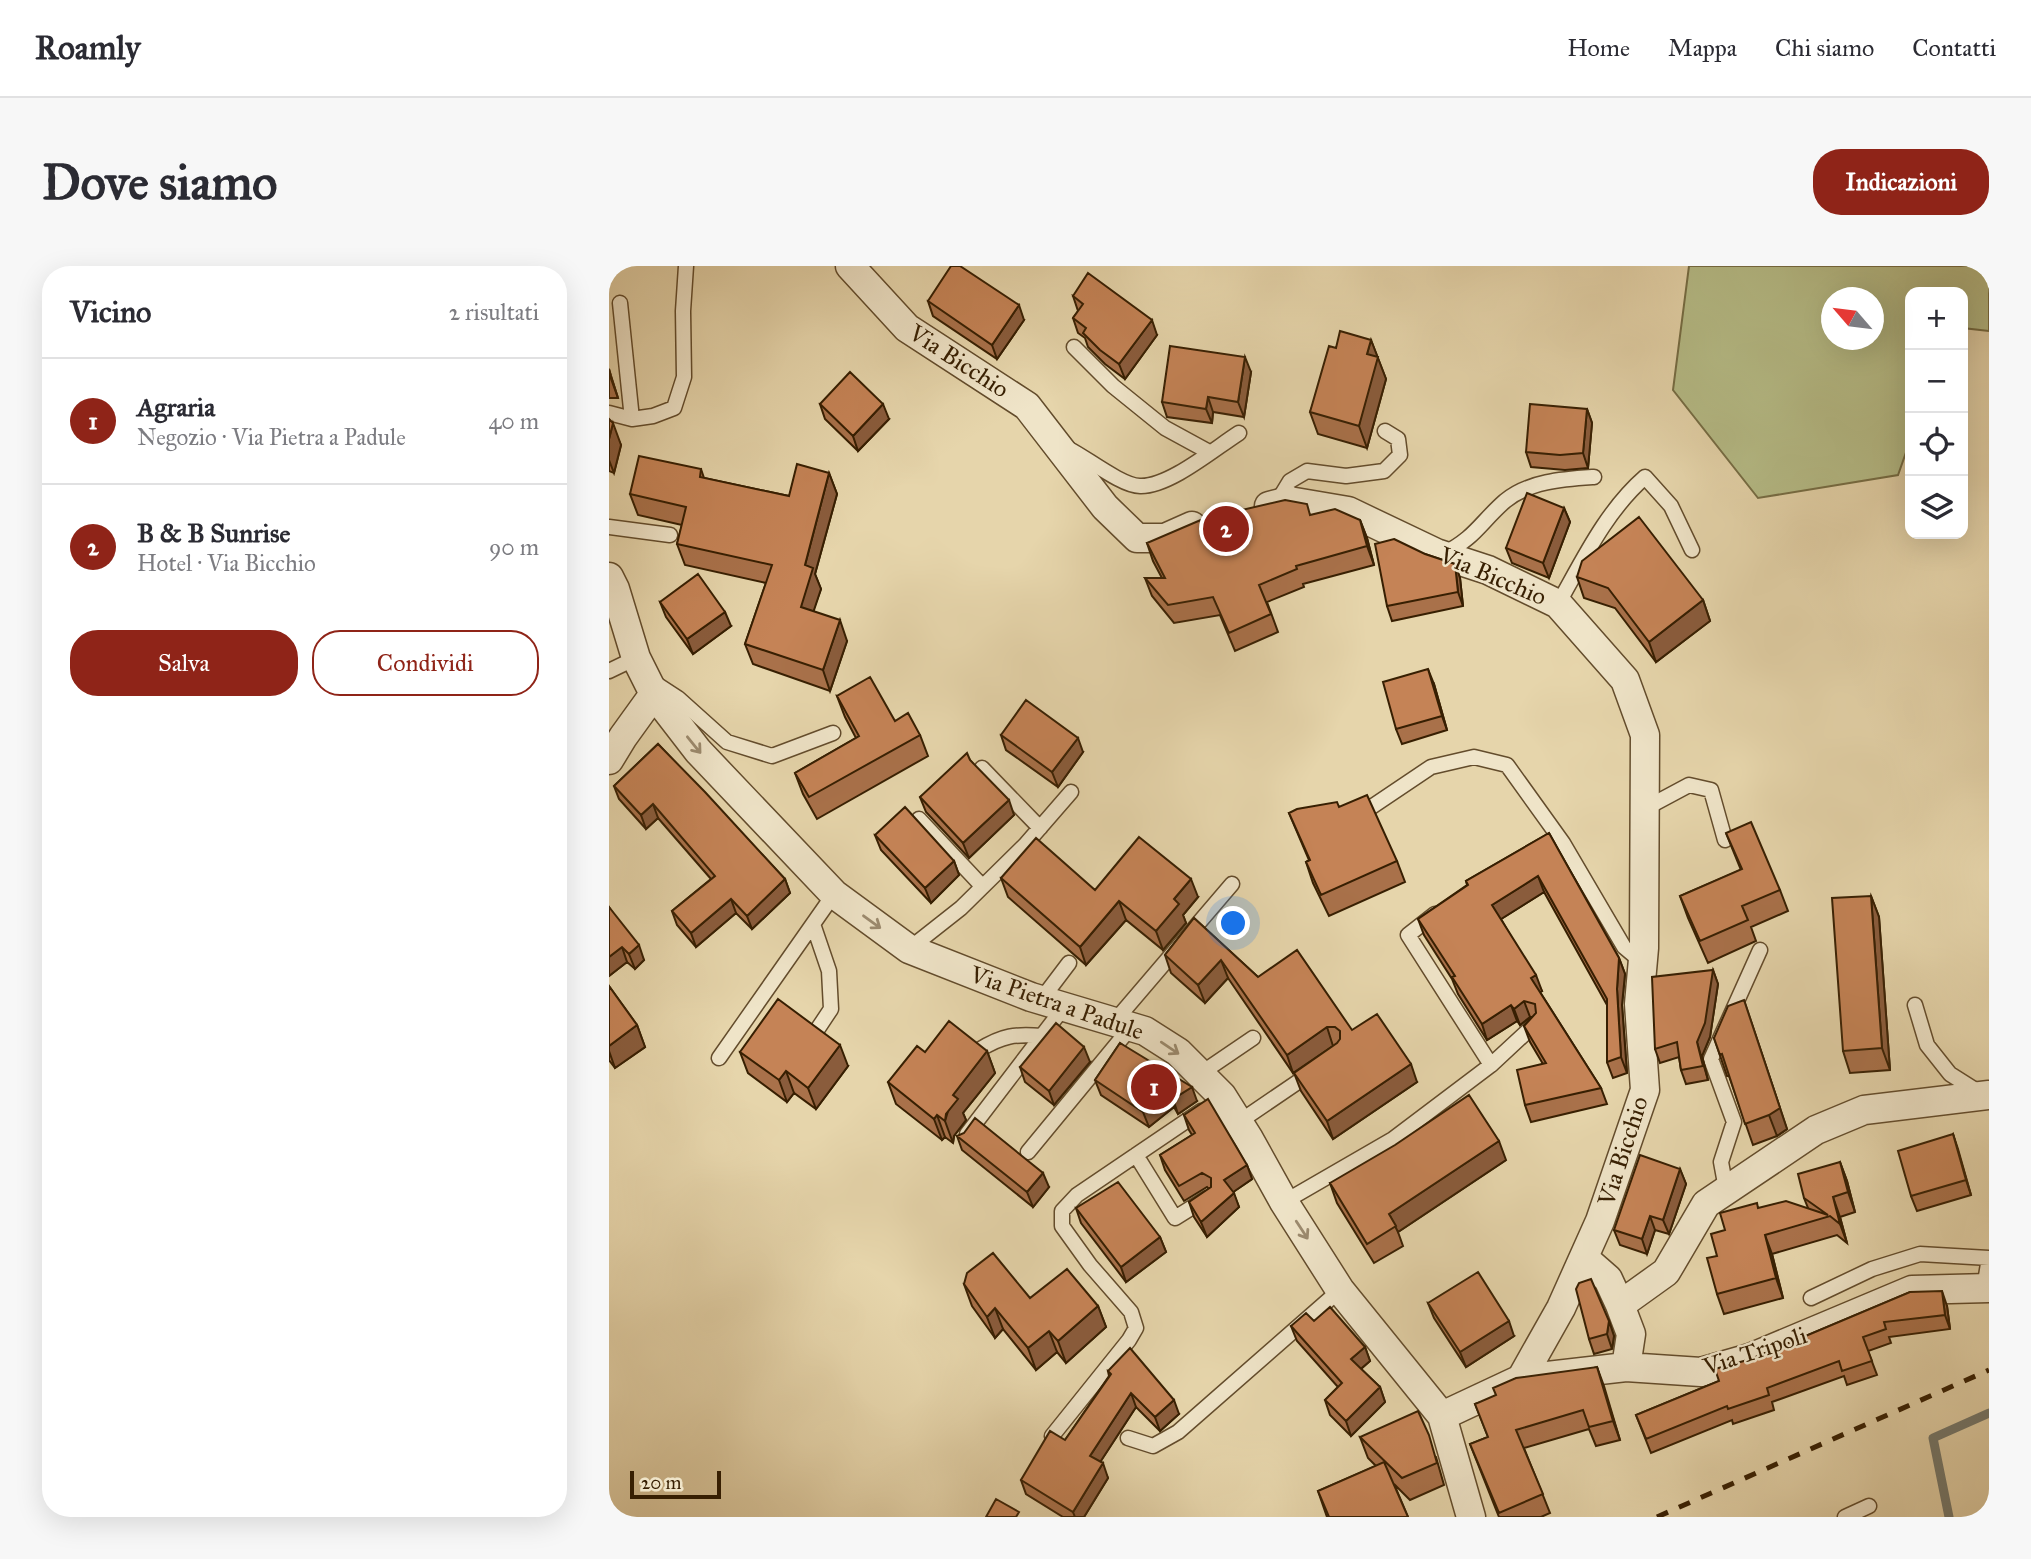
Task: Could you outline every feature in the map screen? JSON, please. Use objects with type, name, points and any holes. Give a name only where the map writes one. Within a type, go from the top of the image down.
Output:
[{"type":"street","name":"Via Bicchio","points":[[850,266],[907,328],[1027,406],[1105,507],[1137,538],[1164,538],[1228,515],[1289,501],[1348,511],[1442,555],[1488,570],[1558,604],[1625,680],[1645,735],[1643,963],[1639,1004],[1645,1090],[1600,1221],[1561,1308],[1521,1379]]},
{"type":"street","name":"Via Pietra a Padule","points":[[609,577],[645,676],[698,751],[834,894],[909,949],[1052,1004],[1145,1031],[1178,1052],[1222,1096],[1284,1202],[1340,1290],[1442,1416],[1471,1517]]},
{"type":"street","points":[[609,760],[623,737],[645,676]]},
{"type":"street","points":[[1620,1305],[1666,1272],[1706,1204],[1816,1130],[1864,1110],[1987,1096]]},
{"type":"street","points":[[1584,1258],[1608,1279],[1620,1305],[1631,1334],[1626,1367]]},
{"type":"street","name":"Via Tripoli","points":[[1442,1416],[1521,1379],[1626,1367],[1701,1372],[1750,1358],[1912,1290],[1987,1288]]},
{"type":"lane","points":[[609,414],[632,419],[653,416],[674,408],[684,377],[683,311],[686,266]]},
{"type":"lane","points":[[620,303],[632,419]]},
{"type":"lane","points":[[1074,347],[1113,386],[1165,428],[1209,452]]},
{"type":"lane","points":[[1276,504],[1290,481],[1307,471],[1346,476],[1384,471],[1400,455],[1398,439],[1385,431]]},
{"type":"lane","points":[[1054,440],[1109,474],[1140,487],[1178,476],[1239,433]]},
{"type":"lane","points":[[1442,555],[1463,544],[1506,501],[1529,486],[1594,477]]},
{"type":"lane","points":[[1558,604],[1612,514],[1627,493],[1645,477],[1671,506],[1692,550]]},
{"type":"lane","points":[[609,527],[670,535]]},
{"type":"lane","points":[[609,671],[645,676],[678,698],[727,742],[772,756],[833,733]]},
{"type":"lane","points":[[1346,813],[1370,808],[1430,767],[1474,757],[1507,765],[1563,843],[1623,947],[1643,963]]},
{"type":"lane","points":[[982,768],[1040,828]]},
{"type":"lane","points":[[1646,808],[1689,785],[1711,790],[1725,840]]},
{"type":"lane","points":[[909,949],[961,908],[1040,828],[1071,792]]},
{"type":"lane","points":[[919,819],[982,886]]},
{"type":"lane","points":[[1028,1152],[1232,884]]},
{"type":"lane","points":[[719,1058],[834,894]]},
{"type":"lane","points":[[1450,902],[1408,935],[1492,1065]]},
{"type":"lane","points":[[813,924],[829,971],[831,1009],[817,1030]]},
{"type":"lane","points":[[1726,1189],[1721,1162],[1734,1122],[1711,1059],[1760,950]]},
{"type":"lane","points":[[962,1141],[1042,1036],[1069,963]]},
{"type":"lane","points":[[1915,1005],[1927,1045],[1949,1074],[1987,1096]]},
{"type":"lane","points":[[1284,1202],[1393,1139],[1492,1065],[1532,1026]]},
{"type":"lane","points":[[979,1050],[997,1039],[1016,1034],[1042,1036]]},
{"type":"lane","points":[[1200,1074],[1253,1038]]},
{"type":"lane","points":[[1239,1122],[1327,1062]]},
{"type":"lane","points":[[1052,1436],[1136,1328],[1131,1312],[1090,1265],[1062,1226],[1062,1210],[1077,1195],[1222,1096]]},
{"type":"lane","points":[[1136,1155],[1175,1218],[1208,1197]]},
{"type":"lane","name":"Via Tripoli","points":[[1811,1298],[1873,1269],[1920,1254],[1989,1258],[1987,1288]]},
{"type":"lane","points":[[1128,1438],[1153,1446],[1178,1432],[1340,1290]]},
{"type":"lane","points":[[1845,1517],[1869,1506]]},
{"type":"green space","points":[[1689,266],[1989,266],[1989,331],[1968,329],[1968,287],[1905,287],[1905,455],[1898,475],[1758,498],[1673,390]]},
{"type":"building","points":[[951,266],[960,266],[1019,305],[992,345],[928,301]]},
{"type":"building","points":[[1088,273],[1152,320],[1119,364],[1083,333],[1086,328],[1073,318],[1083,304],[1073,296]]},
{"type":"building","points":[[1340,331],[1371,340],[1367,354],[1378,357],[1359,426],[1310,412],[1329,346],[1336,348]]},
{"type":"building","points":[[1170,346],[1245,357],[1238,402],[1208,397],[1206,409],[1162,402]]},
{"type":"building","points":[[850,372],[883,404],[853,436],[820,404]]},
{"type":"building","points":[[1530,404],[1587,409],[1583,453],[1560,455],[1526,452]]},
{"type":"building","points":[[609,419],[613,423],[609,439]]},
{"type":"building","points":[[639,456],[701,469],[700,477],[789,496],[797,464],[829,473],[805,565],[813,568],[801,607],[840,620],[823,670],[745,644],[772,565],[677,544],[686,507],[630,494]]},
{"type":"building","points":[[1527,493],[1564,508],[1543,563],[1506,548]]},
{"type":"building","points":[[1285,500],[1307,504],[1310,515],[1335,509],[1360,520],[1367,546],[1296,566],[1297,569],[1259,585],[1271,614],[1229,633],[1213,597],[1168,605],[1145,578],[1165,578],[1147,543],[1203,519]]},
{"type":"building","points":[[1639,517],[1703,600],[1649,642],[1608,588],[1577,577],[1582,561]]},
{"type":"building","points":[[1394,539],[1425,554],[1455,564],[1458,592],[1387,606],[1375,544]]},
{"type":"building","points":[[698,574],[725,612],[687,639],[660,602]]},
{"type":"building","points":[[1428,669],[1442,716],[1396,729],[1383,682]]},
{"type":"building","points":[[870,677],[895,721],[908,713],[920,735],[809,797],[795,773],[859,736],[837,696]]},
{"type":"building","points":[[1026,700],[1078,738],[1052,772],[1001,735]]},
{"type":"building","points":[[658,744],[785,879],[747,916],[731,899],[691,933],[672,911],[715,876],[653,804],[641,815],[614,786]]},
{"type":"building","points":[[967,753],[970,760],[1009,800],[963,843],[920,797]]},
{"type":"building","points":[[1367,795],[1397,861],[1321,895],[1306,862],[1310,860],[1289,813],[1297,809],[1337,802],[1339,807]]},
{"type":"building","points":[[905,807],[954,861],[925,888],[875,835]]},
{"type":"building","points":[[1751,822],[1780,890],[1742,906],[1748,920],[1700,941],[1680,896],[1742,869],[1726,833]]},
{"type":"building","points":[[1549,833],[1619,958],[1617,989],[1621,1057],[1607,1062],[1607,999],[1538,876],[1492,905],[1536,975],[1531,978],[1601,1088],[1525,1105],[1517,1070],[1546,1063],[1524,1026],[1536,1013],[1535,1004],[1524,1001],[1514,1009],[1511,1005],[1482,1024],[1418,919],[1468,885],[1466,881]]},
{"type":"building","points":[[1139,837],[1191,879],[1174,899],[1179,904],[1156,931],[1119,901],[1080,947],[1001,878],[1036,838],[1095,890]]},
{"type":"building","points":[[1871,896],[1882,1048],[1843,1051],[1832,898]]},
{"type":"building","points":[[609,907],[639,945],[629,954],[622,947],[609,957]]},
{"type":"building","points":[[1194,918],[1258,977],[1297,950],[1352,1030],[1377,1014],[1411,1064],[1327,1121],[1294,1073],[1337,1043],[1340,1031],[1335,1027],[1327,1027],[1287,1055],[1221,960],[1198,985],[1165,955]]},
{"type":"building","points":[[1713,970],[1705,1023],[1697,1042],[1703,1066],[1681,1070],[1677,1042],[1655,1049],[1652,977]]},
{"type":"building","points":[[609,986],[637,1025],[609,1046]]},
{"type":"building","points":[[778,999],[840,1045],[808,1088],[786,1071],[779,1080],[740,1052]]},
{"type":"building","points":[[1744,1000],[1780,1108],[1745,1124],[1722,1054],[1720,1055],[1714,1038],[1728,1006]]},
{"type":"building","points":[[949,1021],[987,1051],[953,1095],[958,1099],[946,1114],[945,1121],[937,1115],[934,1119],[888,1082],[917,1046],[925,1052]]},
{"type":"building","points":[[1056,1023],[1084,1047],[1049,1091],[1020,1067]]},
{"type":"building","points":[[1120,1043],[1192,1087],[1173,1099],[1168,1092],[1143,1112],[1095,1080]]},
{"type":"building","points":[[1469,1095],[1499,1141],[1389,1214],[1396,1226],[1367,1244],[1330,1183],[1395,1145]]},
{"type":"building","points":[[1208,1099],[1247,1165],[1224,1180],[1234,1193],[1201,1222],[1189,1202],[1211,1187],[1211,1178],[1202,1173],[1179,1186],[1160,1155],[1195,1133],[1184,1115]]},
{"type":"building","points":[[975,1118],[1043,1173],[1027,1192],[957,1136],[964,1133]]},
{"type":"building","points":[[1953,1134],[1966,1180],[1911,1196],[1898,1151]]},
{"type":"building","points":[[1640,1155],[1680,1169],[1663,1220],[1650,1216],[1642,1239],[1614,1230]]},
{"type":"building","points":[[1840,1162],[1848,1192],[1833,1197],[1840,1224],[1830,1216],[1765,1235],[1776,1278],[1717,1294],[1707,1258],[1717,1256],[1711,1234],[1725,1230],[1720,1213],[1757,1203],[1758,1208],[1786,1201],[1828,1215],[1804,1198],[1798,1174]]},
{"type":"building","points":[[1118,1182],[1160,1237],[1121,1267],[1076,1208]]},
{"type":"building","points":[[993,1253],[1030,1298],[1067,1269],[1098,1306],[1058,1341],[1049,1331],[1028,1348],[995,1308],[987,1317],[964,1284],[967,1273]]},
{"type":"building","points":[[1478,1272],[1509,1321],[1460,1352],[1428,1303]]},
{"type":"building","points":[[1591,1279],[1609,1321],[1607,1334],[1589,1339],[1576,1289],[1579,1283]]},
{"type":"building","points":[[1942,1291],[1945,1315],[1884,1322],[1886,1329],[1863,1337],[1872,1361],[1842,1371],[1839,1361],[1767,1388],[1769,1395],[1728,1409],[1727,1406],[1646,1439],[1636,1415],[1719,1381],[1715,1369],[1751,1359],[1910,1292]]},
{"type":"building","points":[[1330,1307],[1365,1347],[1351,1359],[1380,1387],[1346,1421],[1325,1400],[1342,1383],[1291,1326],[1306,1313],[1314,1321]]},
{"type":"building","points":[[1130,1348],[1174,1400],[1155,1417],[1131,1393],[1090,1456],[1103,1463],[1073,1512],[1021,1480],[1050,1431],[1065,1440],[1111,1374],[1108,1371]]},
{"type":"building","points":[[1597,1367],[1613,1421],[1589,1427],[1583,1410],[1516,1430],[1543,1494],[1499,1513],[1470,1444],[1488,1437],[1475,1404],[1496,1395],[1493,1388],[1516,1378]]},
{"type":"building","points":[[1418,1411],[1437,1463],[1402,1478],[1360,1437]]},
{"type":"building","points":[[1384,1462],[1408,1517],[1329,1517],[1318,1491]]},
{"type":"building","points":[[996,1499],[1019,1512],[1016,1517],[986,1517]]},
{"type":"waterway","points":[[1949,1517],[1933,1438],[1989,1413]]},
{"type":"railway","points":[[1657,1517],[1989,1370]]},
{"type":"place","name":"B & B Sunrise","points":[[1226,529]]},
{"type":"place","name":"Agraria","points":[[1154,1087]]}]
